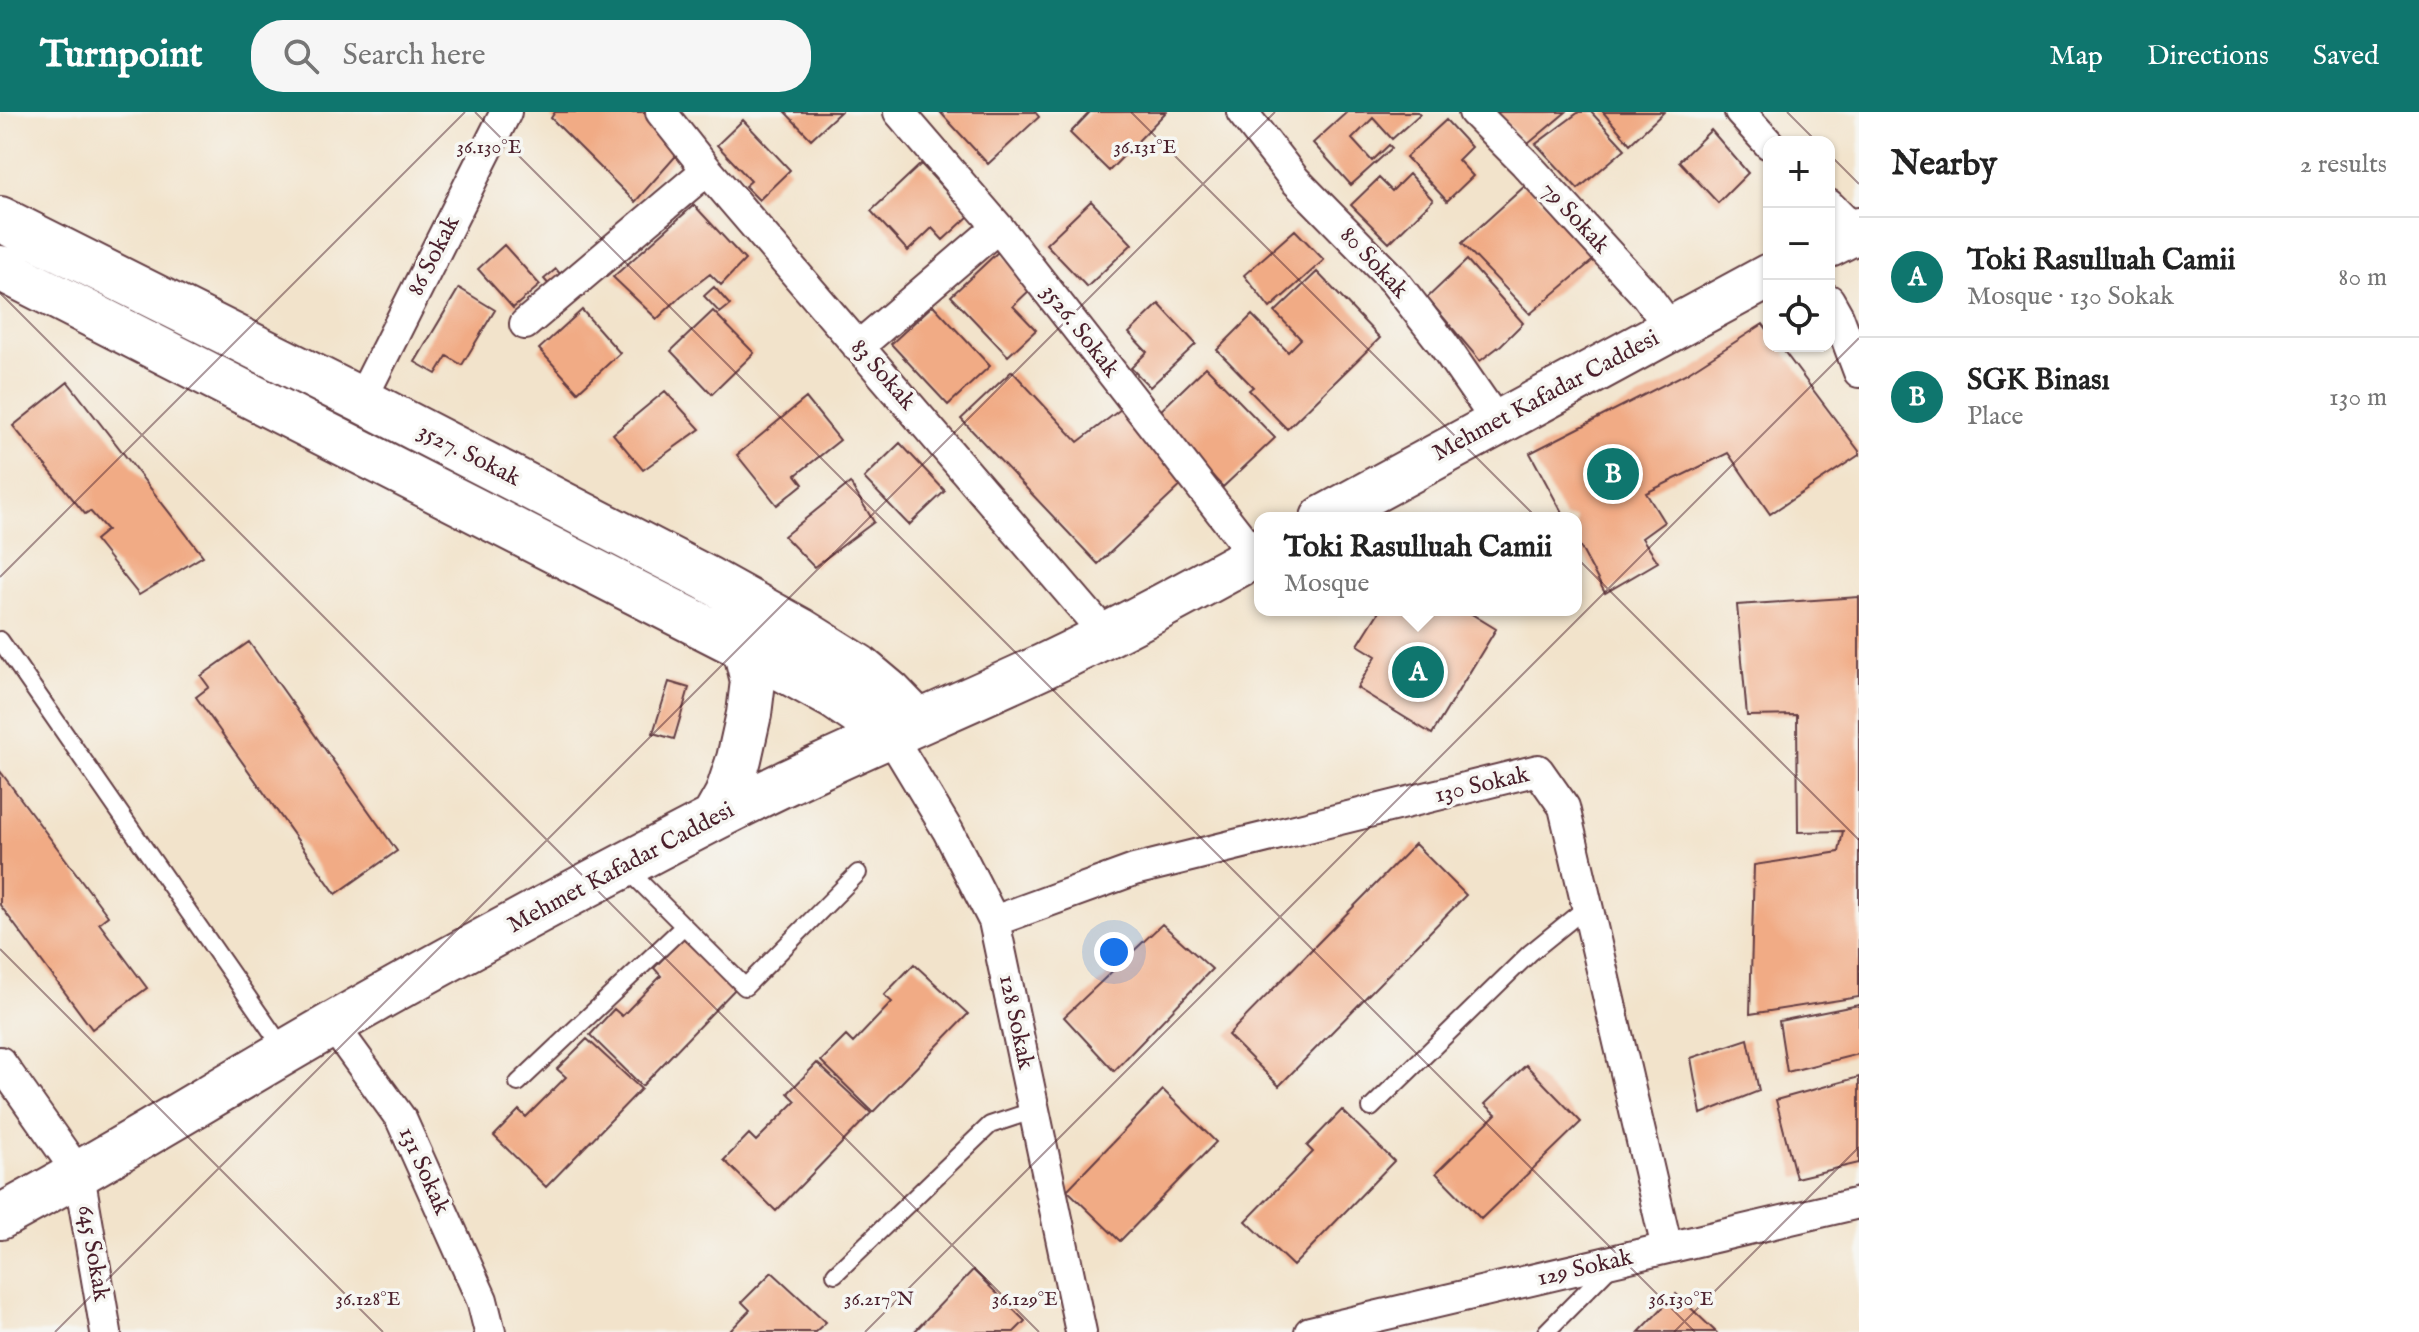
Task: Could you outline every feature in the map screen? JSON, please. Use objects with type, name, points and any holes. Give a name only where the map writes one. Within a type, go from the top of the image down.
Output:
[{"type":"street","name":"86 Sokak","points":[[361,400],[506,112]]},
{"type":"street","name":"83 Sokak","points":[[661,112],[707,170],[1106,635]]},
{"type":"street","name":"3526. Sokak","points":[[899,112],[998,227],[1254,549]]},
{"type":"street","name":"80 Sokak","points":[[1242,112],[1295,180],[1394,281],[1443,344],[1497,422]]},
{"type":"street","name":"79 Sokak","points":[[1474,112],[1646,295],[1671,329]]},
{"type":"street","points":[[1740,112],[1763,137]]},
{"type":"street","points":[[525,324],[707,170]]},
{"type":"street","name":"3527. Sokak","points":[[0,219],[361,400],[706,578],[800,630],[859,667],[890,693],[904,728]]},
{"type":"street","points":[[858,347],[998,227]]},
{"type":"street","name":"3527. Sokak","points":[[0,268],[745,648],[834,697],[904,728]]},
{"type":"street","name":"Mehmet Kafadar Caddesi","points":[[1334,512],[1763,279]]},
{"type":"street","points":[[1835,311],[1859,372]]},
{"type":"street","points":[[340,442],[361,400]]},
{"type":"street","name":"Mehmet Kafadar Caddesi","points":[[0,1217],[79,1174],[332,1024],[714,818],[810,770],[1106,635],[1254,556]]},
{"type":"street","points":[[714,818],[727,795],[749,714],[753,681],[745,648]]},
{"type":"street","name":"128 Sokak","points":[[904,728],[948,831],[994,921],[1081,1332]]},
{"type":"street","name":"130 Sokak","points":[[994,921],[1134,870],[1538,770],[1564,807],[1667,1248]]},
{"type":"street","name":"131 Sokak","points":[[332,1024],[401,1119],[482,1300],[490,1332]]},
{"type":"street","points":[[0,1062],[79,1174]]},
{"type":"street","name":"645 Sokak","points":[[79,1174],[106,1332]]},
{"type":"street","name":"129 Sokak","points":[[1310,1332],[1859,1203]]},
{"type":"lane","points":[[0,640],[286,1052]]},
{"type":"lane","points":[[624,866],[745,987],[858,873]]},
{"type":"lane","points":[[1371,1108],[1530,953],[1588,906]]},
{"type":"lane","points":[[518,1083],[684,926]]},
{"type":"lane","points":[[835,1274],[990,1125],[1035,1110]]},
{"type":"lane","points":[[1546,1332],[1616,1261]]},
{"type":"building","points":[[555,112],[646,112],[682,149],[635,202],[551,118]]},
{"type":"building","points":[[785,112],[840,112],[811,139]]},
{"type":"building","points":[[940,112],[1035,112],[1039,117],[988,164]]},
{"type":"building","points":[[1090,112],[1166,112],[1109,171],[1070,133]]},
{"type":"building","points":[[1347,112],[1420,114],[1392,139],[1373,118],[1352,139],[1372,161],[1389,145],[1392,148],[1351,185],[1313,143]]},
{"type":"building","points":[[1495,112],[1566,112],[1528,144]]},
{"type":"building","points":[[1579,112],[1591,112],[1625,149],[1578,189],[1536,144]]},
{"type":"building","points":[[1603,112],[1664,112],[1630,144]]},
{"type":"building","points":[[743,120],[790,170],[759,200],[745,186],[751,181],[717,145]]},
{"type":"building","points":[[1446,120],[1471,147],[1458,160],[1473,176],[1447,201],[1406,157]]},
{"type":"building","points":[[1711,130],[1748,173],[1718,203],[1679,161]]},
{"type":"building","points":[[921,164],[969,216],[943,240],[932,228],[908,251],[871,211]]},
{"type":"building","points":[[1409,174],[1433,200],[1389,243],[1351,205],[1379,178],[1392,191]]},
{"type":"building","points":[[1526,185],[1598,256],[1530,314],[1462,243]]},
{"type":"building","points":[[1091,201],[1132,244],[1087,287],[1046,244]]},
{"type":"building","points":[[694,205],[745,260],[721,285],[710,274],[657,319],[613,277]]},
{"type":"building","points":[[1295,230],[1324,260],[1270,308],[1244,275]]},
{"type":"building","points":[[504,245],[540,285],[513,308],[478,269]]},
{"type":"building","points":[[999,251],[1033,287],[1013,306],[1036,330],[1008,356],[951,296]]},
{"type":"building","points":[[1467,260],[1523,323],[1480,361],[1427,298]]},
{"type":"building","points":[[556,269],[570,286],[558,295],[544,279]]},
{"type":"building","points":[[1317,272],[1380,338],[1287,429],[1249,390],[1253,387],[1217,350],[1252,315],[1288,352],[1301,339],[1275,312]]},
{"type":"building","points":[[714,287],[730,305],[720,313],[704,296]]},
{"type":"building","points":[[459,288],[495,310],[462,365],[447,356],[436,374],[415,362]]},
{"type":"building","points":[[1159,304],[1196,344],[1150,387],[1131,368],[1147,352],[1129,333]]},
{"type":"building","points":[[933,305],[990,366],[948,405],[891,344]]},
{"type":"building","points":[[582,310],[620,353],[578,392],[539,349]]},
{"type":"building","points":[[713,311],[754,353],[712,394],[671,351]]},
{"type":"building","points":[[1763,324],[1763,352],[1785,352],[1859,455],[1770,514],[1728,453],[1646,493],[1664,522],[1642,538],[1658,562],[1605,593],[1582,550],[1582,512],[1562,512],[1530,453],[1687,373]]},
{"type":"building","points":[[1206,367],[1275,438],[1223,487],[1155,416]]},
{"type":"building","points":[[1012,371],[1078,442],[1121,409],[1187,480],[1098,564],[961,419]]},
{"type":"building","points":[[68,382],[203,556],[139,595],[95,540],[107,530],[90,511],[85,514],[13,426]]},
{"type":"building","points":[[665,391],[700,429],[643,470],[613,434]]},
{"type":"building","points":[[806,398],[840,440],[796,475],[803,484],[777,505],[737,455]]},
{"type":"building","points":[[900,443],[945,491],[909,525],[864,478]]},
{"type":"building","points":[[850,483],[874,522],[814,567],[784,536]]},
{"type":"building","points":[[1859,597],[1859,997],[1750,1014],[1754,865],[1839,852],[1843,831],[1798,832],[1797,715],[1747,716],[1737,605]]},
{"type":"building","points":[[1376,616],[1475,616],[1496,629],[1432,734],[1357,688],[1376,656],[1358,645]]},
{"type":"building","points":[[249,642],[397,851],[336,894],[196,697],[209,687],[201,676]]},
{"type":"building","points":[[669,682],[689,688],[674,739],[653,733]]},
{"type":"building","points":[[0,771],[108,916],[99,923],[147,988],[92,1029],[0,905]]},
{"type":"building","points":[[1415,844],[1466,895],[1279,1086],[1228,1035]]},
{"type":"building","points":[[1162,924],[1212,969],[1114,1071],[1064,1017]]},
{"type":"building","points":[[683,938],[737,987],[642,1086],[590,1035],[614,1009],[622,1016],[661,976],[654,968]]},
{"type":"building","points":[[914,964],[968,1014],[873,1112],[821,1061],[846,1036],[853,1043],[892,1002],[884,995]]},
{"type":"building","points":[[1859,1005],[1859,1054],[1787,1072],[1779,1021]]},
{"type":"building","points":[[587,1039],[641,1089],[546,1187],[494,1136],[519,1110],[526,1117],[566,1077],[557,1069]]},
{"type":"building","points":[[1748,1039],[1759,1091],[1701,1114],[1691,1058]]},
{"type":"building","points":[[817,1063],[871,1113],[776,1211],[724,1160],[749,1134],[756,1141],[796,1101],[788,1093]]},
{"type":"building","points":[[1526,1065],[1581,1122],[1481,1219],[1436,1173],[1496,1114],[1485,1104]]},
{"type":"building","points":[[1859,1077],[1859,1163],[1796,1178],[1776,1100]]},
{"type":"building","points":[[1163,1090],[1216,1142],[1120,1241],[1067,1190]]},
{"type":"building","points":[[1342,1110],[1394,1161],[1293,1266],[1246,1221],[1313,1152],[1307,1146]]},
{"type":"building","points":[[973,1270],[1025,1321],[1014,1332],[914,1332]]},
{"type":"building","points":[[772,1272],[826,1322],[815,1332],[729,1332],[750,1310],[742,1302]]},
{"type":"building","points":[[1676,1294],[1716,1332],[1639,1332]]},
{"type":"place","name":"SGK Binası","points":[[1613,474]]},
{"type":"place","name":"Toki Rasulluah Camii","points":[[1418,672]]}]
